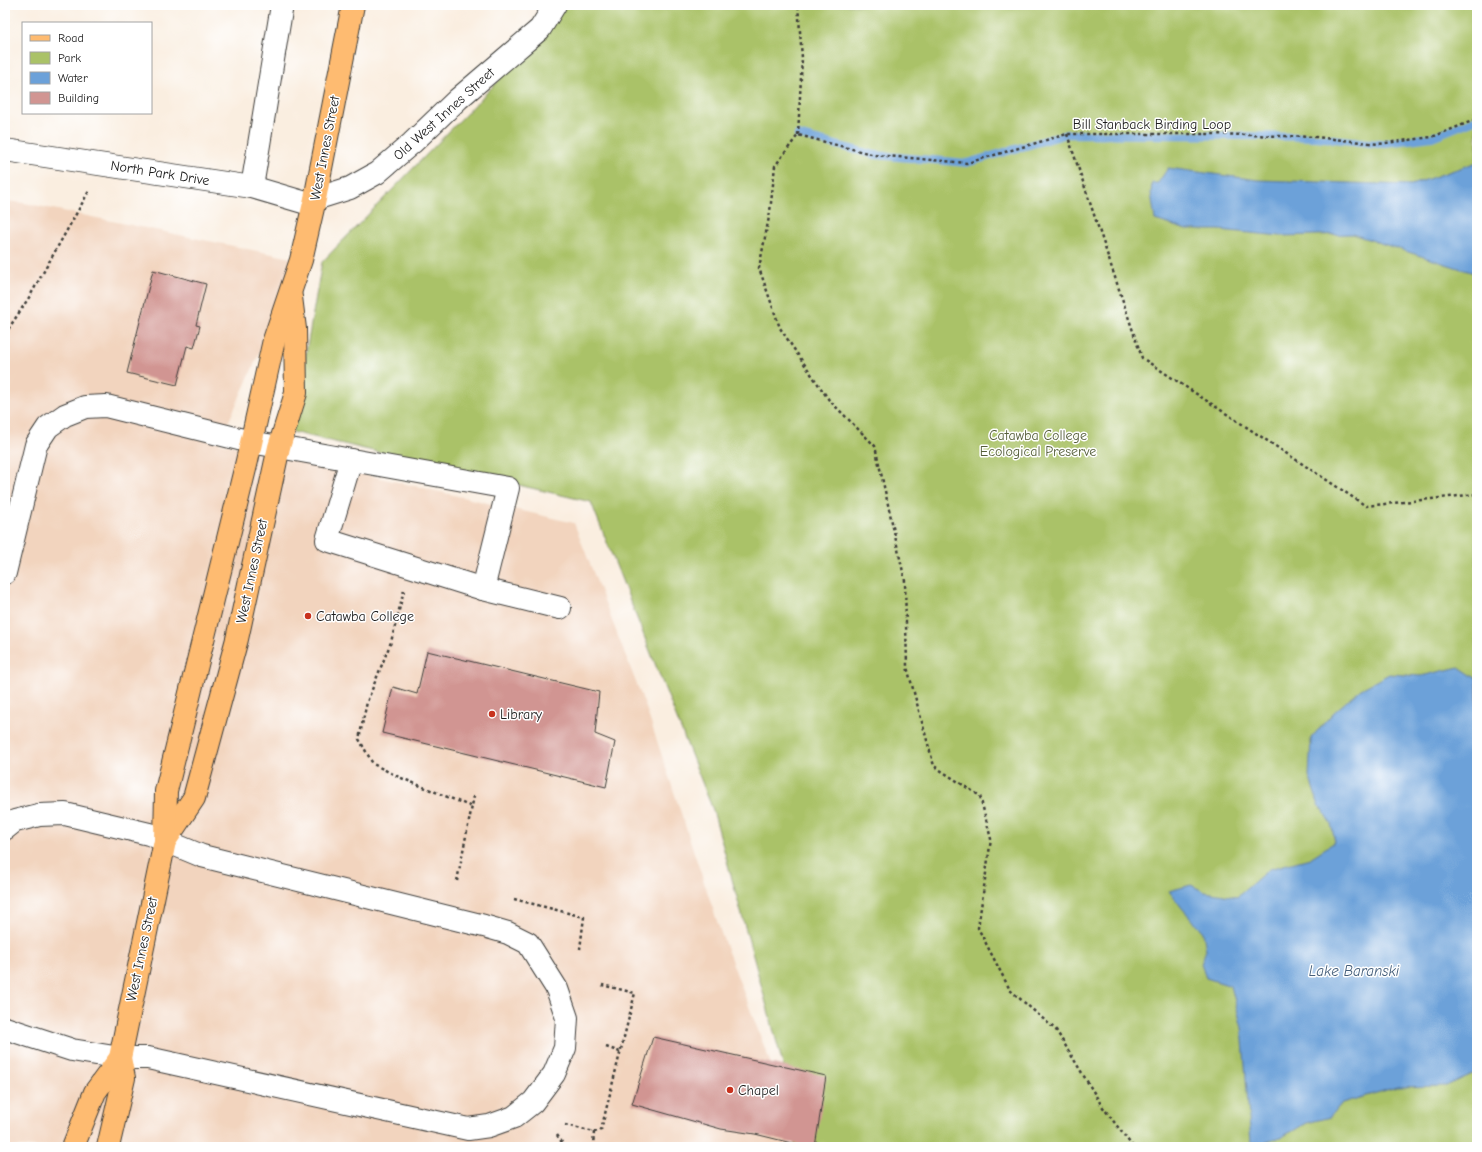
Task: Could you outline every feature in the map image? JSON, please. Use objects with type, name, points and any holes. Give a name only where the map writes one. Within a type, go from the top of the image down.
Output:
[{"type":"main road","name":"West Innes Street","points":[[108,1147],[124,1078],[120,1058],[164,841],[166,791],[251,442],[274,340],[300,260],[314,202],[353,5]]},
{"type":"main road","name":"West Innes Street","points":[[164,841],[194,798],[237,638],[279,448],[296,393],[291,290]]},
{"type":"main road","name":"West Innes Street","points":[[73,1147],[95,1092],[120,1058]]},
{"type":"street","points":[[252,187],[282,5]]},
{"type":"street","name":"Old West Innes Street","points":[[314,202],[350,188],[377,173],[412,143],[458,99],[540,29],[555,5]]},
{"type":"street","name":"North Park Drive","points":[[5,150],[252,187],[314,202]]},
{"type":"street","points":[[5,573],[36,445],[48,427],[65,415],[85,407],[106,406],[279,448],[508,488],[483,589]]},
{"type":"street","points":[[351,460],[327,540],[483,589],[560,608]]},
{"type":"street","points":[[5,829],[15,821],[39,815],[65,814],[149,834],[202,856],[508,933],[528,942],[557,989],[567,1018],[565,1048],[554,1074],[533,1102],[514,1118],[489,1126],[468,1129],[148,1058],[120,1058],[72,1050],[5,1028]]},
{"type":"path","points":[[798,5],[802,58],[798,135],[775,166],[770,212],[759,268],[780,328],[829,400],[875,446],[905,581],[907,666],[934,766],[980,796],[991,839],[978,928],[1010,990],[1056,1030],[1102,1106],[1133,1147]]},
{"type":"path","name":"Bill Stanback Birding Loop","points":[[798,135],[875,155],[967,163],[1067,134],[1213,134],[1316,137],[1378,144],[1432,137],[1477,119]]},
{"type":"path","points":[[1067,134],[1142,358],[1366,506],[1477,494]]},
{"type":"path","points":[[5,334],[30,296],[89,191]]},
{"type":"path","points":[[410,566],[391,642],[367,702],[359,739],[373,764],[399,777],[472,807]]},
{"type":"path","points":[[457,880],[474,796]]},
{"type":"path","points":[[514,899],[584,917],[580,949]]},
{"type":"path","points":[[565,1125],[594,1132],[601,1130],[635,993],[602,985]]},
{"type":"path","points":[[606,1047],[620,1052]]},
{"type":"path","points":[[593,1147],[594,1132]]},
{"type":"path","points":[[558,1135],[565,1147]]},
{"type":"shaded area","name":"Catawba College","points":[[5,201],[24,203],[301,260],[219,443],[303,460],[574,523],[646,708],[722,936],[792,1119],[790,1147],[5,1147]]},
{"type":"green space","name":"Catawba College Ecological Preserve","points":[[543,5],[1477,5],[1477,1147],[795,1147],[788,1083],[713,810],[591,502],[292,432],[322,262],[500,79]]},
{"type":"water","points":[[1477,162],[1477,274],[1352,234],[1281,236],[1219,230],[1187,230],[1155,220],[1151,193],[1152,183],[1158,183],[1168,168],[1258,180],[1411,185]]},
{"type":"water","name":"Lake Baranski","points":[[1459,667],[1477,679],[1477,1072],[1446,1086],[1397,1087],[1342,1103],[1330,1117],[1307,1123],[1280,1138],[1263,1143],[1251,1143],[1242,1028],[1231,986],[1206,978],[1201,964],[1206,950],[1203,932],[1169,891],[1191,885],[1205,892],[1237,897],[1269,869],[1310,858],[1335,842],[1331,824],[1318,803],[1309,776],[1311,738],[1333,713],[1361,689],[1389,674],[1421,676]]},
{"type":"building","points":[[153,270],[206,284],[196,325],[200,326],[194,348],[187,346],[177,385],[127,373]]},
{"type":"building","name":"Library","points":[[427,651],[599,692],[595,734],[615,742],[606,787],[382,733],[393,687],[417,694]]},
{"type":"building","name":"Chapel","points":[[653,1037],[826,1076],[815,1147],[808,1147],[755,1134],[721,1129],[632,1104]]},
{"type":"waterway","points":[[798,135],[875,155],[967,163],[1067,134],[1316,137],[1378,144],[1432,137],[1477,119]]},
{"type":"place","name":"Catawba College","points":[[308,616]]},
{"type":"place","name":"Library","points":[[492,714]]},
{"type":"place","name":"Chapel","points":[[730,1090]]}]
